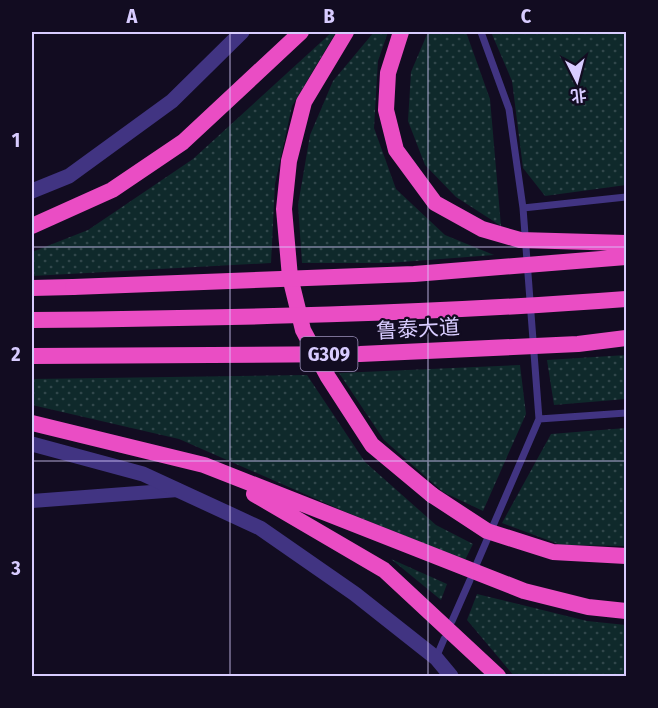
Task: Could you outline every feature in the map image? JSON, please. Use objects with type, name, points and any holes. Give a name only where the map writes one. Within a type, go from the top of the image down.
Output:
[{"type":"highway","points":[[32,226],[112,190],[183,141],[301,32]]},
{"type":"highway","points":[[346,32],[304,102],[289,161],[284,209],[290,277],[303,330],[328,377],[372,445],[432,495],[487,531],[553,552],[627,556]]},
{"type":"highway","points":[[401,32],[388,73],[386,110],[396,150],[435,203],[482,229],[520,240],[627,243]]},
{"type":"highway","points":[[32,288],[414,274],[627,257]]},
{"type":"highway","name":"鲁泰大道","points":[[32,320],[268,317],[497,308],[627,298]]},
{"type":"highway","name":"鲁泰大道","points":[[32,357],[360,354],[579,344],[627,338]]},
{"type":"highway","points":[[32,423],[204,465],[524,591],[588,607],[627,611]]},
{"type":"highway","points":[[204,465],[384,570],[498,676]]},
{"type":"street","points":[[32,191],[69,176],[172,101],[242,32]]},
{"type":"street","points":[[32,444],[143,474],[260,528],[355,594],[436,658],[451,676]]},
{"type":"street","points":[[32,501],[177,490]]},
{"type":"lane","points":[[477,563],[539,419],[523,208],[509,109],[481,32]]},
{"type":"lane","points":[[523,208],[627,197]]},
{"type":"lane","points":[[539,419],[627,412]]},
{"type":"lane","points":[[452,621],[470,580]]},
{"type":"lane","points":[[436,658],[444,639]]},
{"type":"green space","points":[[332,32],[336,32],[292,106],[275,184],[271,263],[32,276],[32,252],[88,230],[193,159]]},
{"type":"green space","points":[[374,32],[388,32],[378,61],[374,128],[396,189],[445,235],[494,255],[388,263],[302,263],[298,205],[310,135],[333,81]]},
{"type":"green space","points":[[428,32],[466,32],[490,99],[501,226],[456,197],[425,165],[408,121],[411,72]]},
{"type":"green space","points":[[491,32],[626,32],[626,185],[545,196],[523,168],[512,81]]},
{"type":"green space","points":[[626,355],[626,399],[554,405],[547,360]]},
{"type":"green space","points":[[520,365],[526,414],[483,511],[443,492],[384,440],[339,373]]},
{"type":"green space","points":[[307,375],[365,462],[436,525],[473,544],[465,560],[341,510],[179,439],[32,405],[32,379]]},
{"type":"green space","points":[[626,428],[626,546],[561,545],[502,523],[551,434]]},
{"type":"green space","points":[[391,559],[447,584],[441,600]]},
{"type":"green space","points":[[477,594],[587,621],[626,625],[626,676],[514,676],[467,620]]}]
